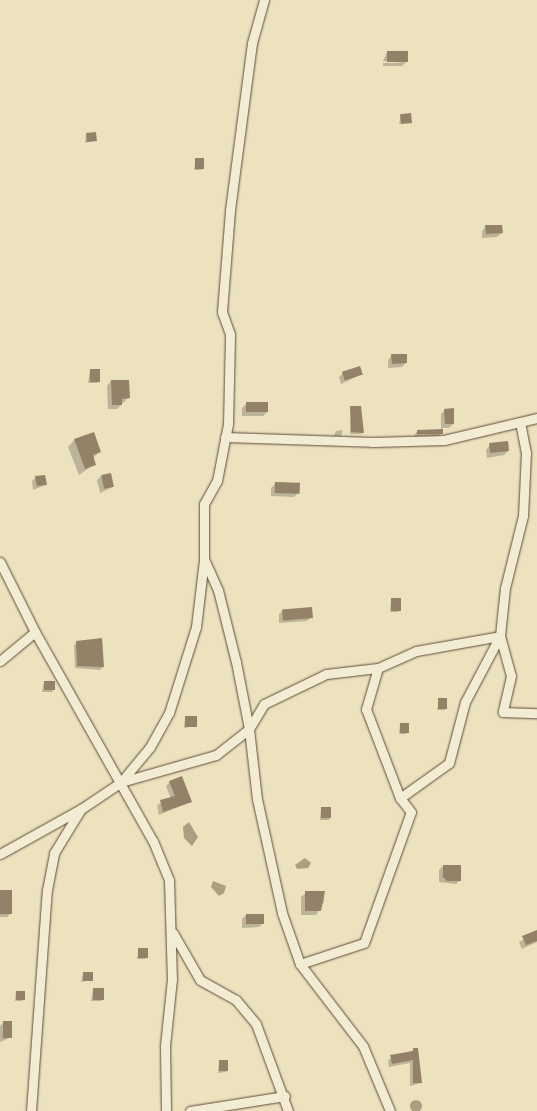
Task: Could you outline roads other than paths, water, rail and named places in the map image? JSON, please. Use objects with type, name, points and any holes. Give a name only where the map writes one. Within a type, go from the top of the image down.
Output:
[{"type":"street","points":[[0,854],[81,809],[121,782],[150,747],[169,713],[196,627],[204,560],[204,504],[217,481],[225,437],[230,334],[222,312],[230,210],[252,43],[264,0]]},
{"type":"street","points":[[225,437],[372,442],[444,440],[537,418]]},
{"type":"street","points":[[520,423],[526,453],[523,516],[505,588],[500,636],[511,676],[503,712],[537,713]]},
{"type":"street","points":[[204,560],[218,590],[249,729],[257,799],[276,894],[300,964],[364,1046],[390,1111]]},
{"type":"street","points":[[0,562],[35,632],[153,841],[169,880],[172,979],[165,1046],[166,1111]]},
{"type":"street","points":[[0,661],[35,632]]},
{"type":"street","points":[[121,782],[216,755],[249,729],[264,704],[318,679],[378,668],[416,651],[500,636]]},
{"type":"street","points":[[400,798],[449,763],[465,702],[500,636]]},
{"type":"street","points":[[300,964],[364,943],[410,812],[400,798],[366,709],[378,668]]},
{"type":"street","points":[[31,1111],[47,890],[54,853],[81,809]]},
{"type":"street","points":[[172,931],[200,980],[236,1000],[256,1024],[285,1096],[288,1111]]},
{"type":"street","points":[[190,1111],[285,1096]]}]
